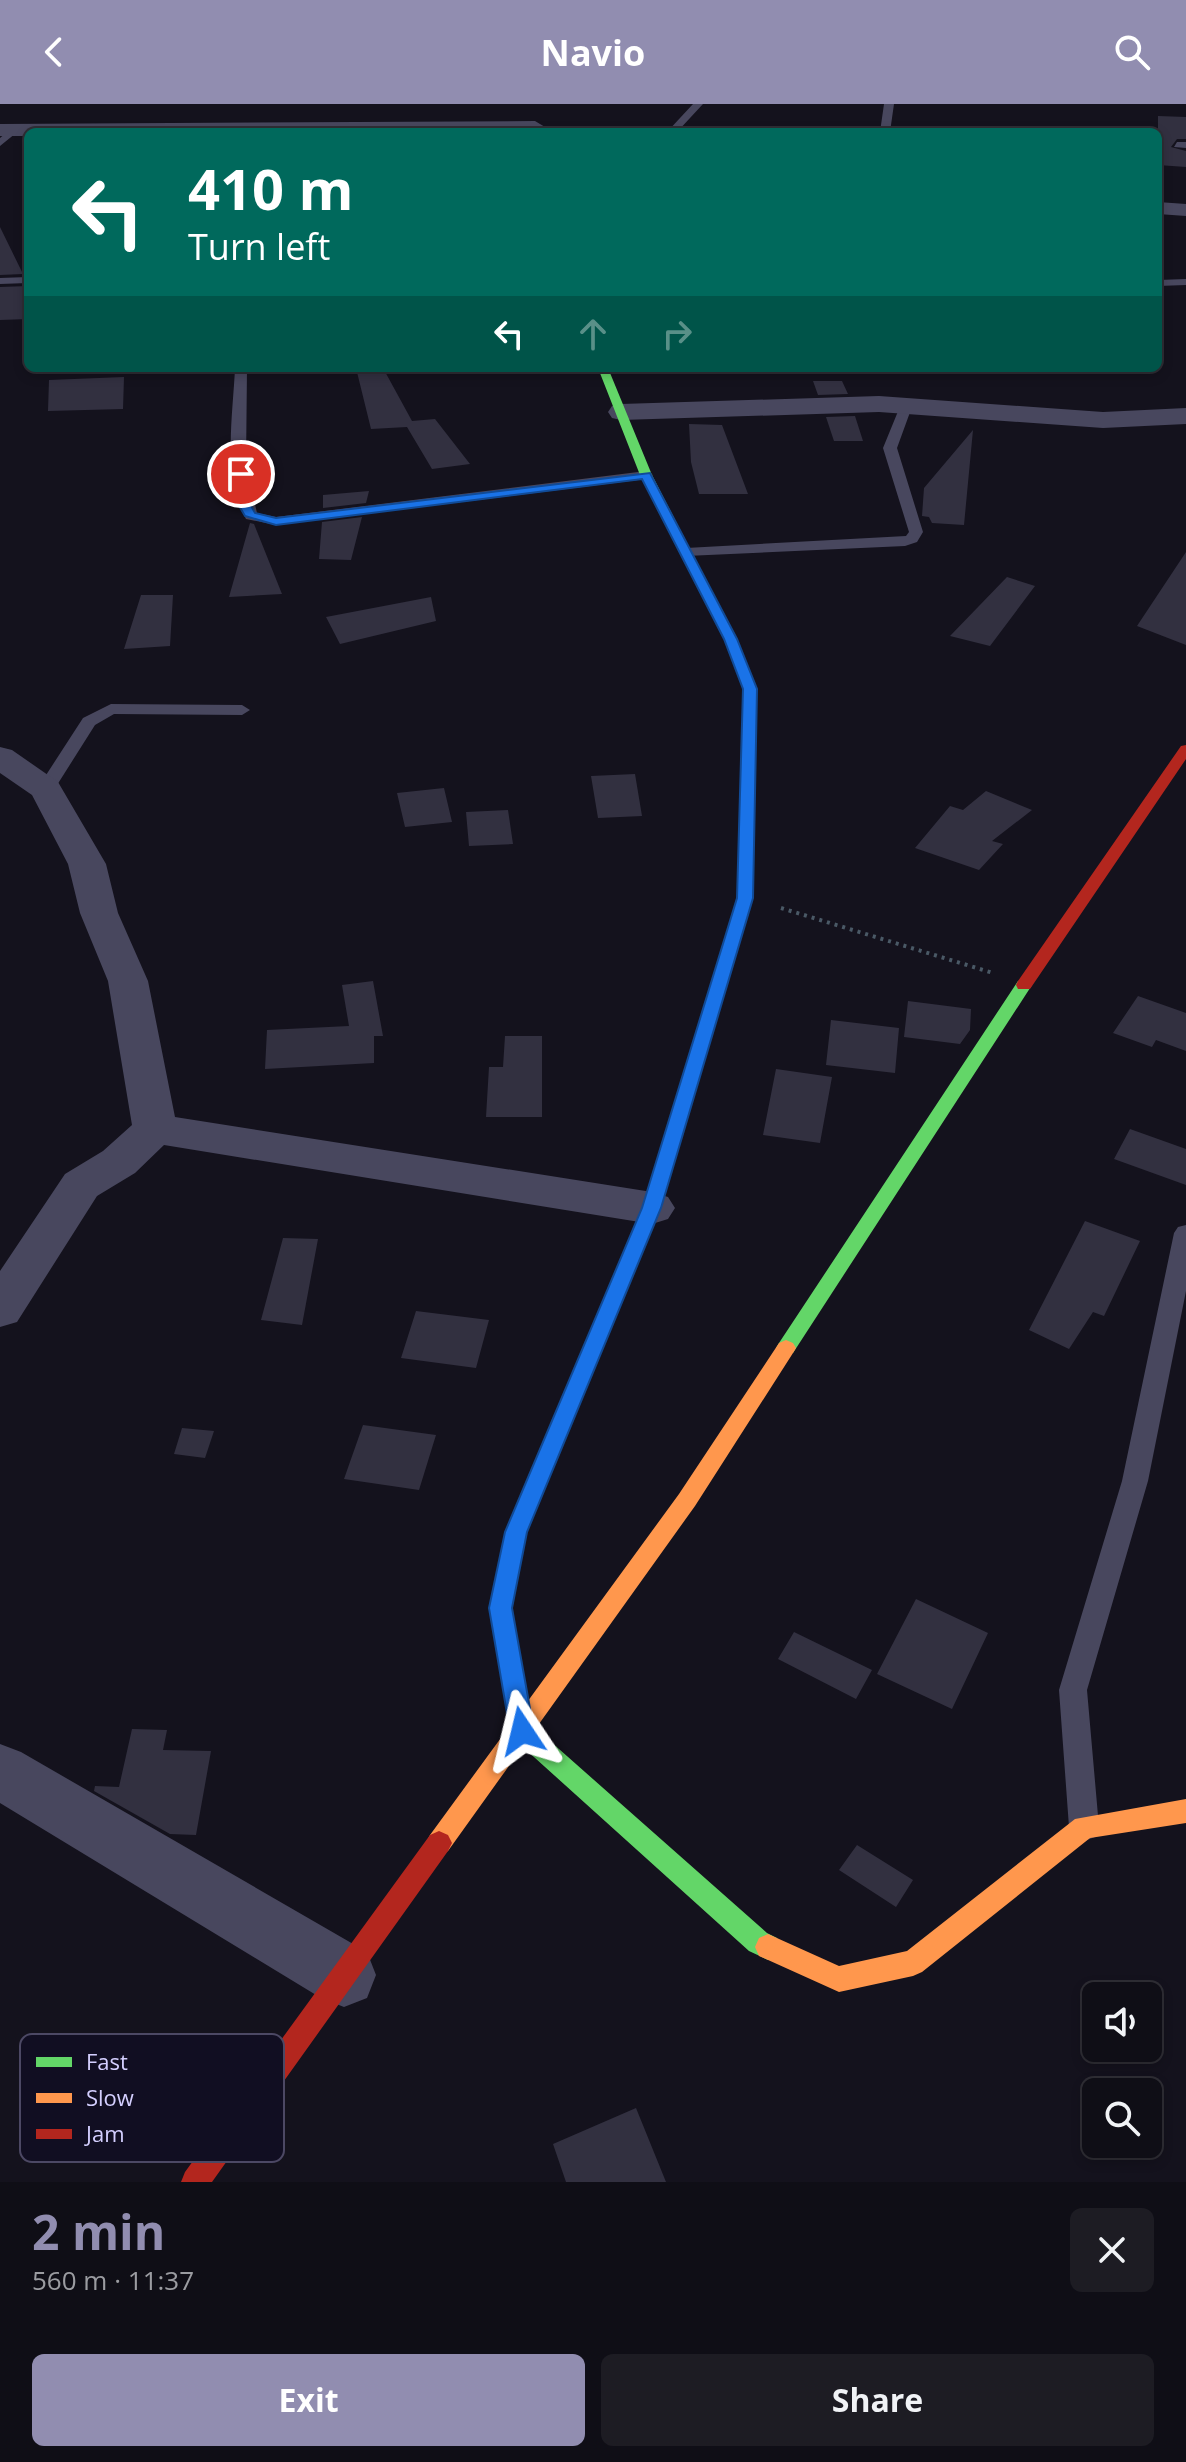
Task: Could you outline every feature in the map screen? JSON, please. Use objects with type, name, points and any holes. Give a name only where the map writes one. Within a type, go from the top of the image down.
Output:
[{"type":"street","points":[[535,128],[537,104]]},
{"type":"street","points":[[1162,208],[1186,210]]},
{"type":"street","points":[[605,372],[646,475],[730,639],[750,689],[745,898],[652,1208],[516,1532],[501,1608],[522,1731],[758,1942],[839,1979],[913,1963],[1084,1827],[1186,1811]]},
{"type":"street","points":[[621,412],[907,404],[1103,420],[1186,416]]},
{"type":"street","points":[[284,2058],[687,1500],[1025,983],[1186,749]]},
{"type":"street","points":[[0,757],[46,789],[87,864],[99,913],[128,981],[155,1129]]},
{"type":"street","points":[[155,1129],[652,1208]]},
{"type":"street","points":[[0,1309],[81,1185],[119,1162],[155,1129]]},
{"type":"street","points":[[0,1771],[344,1975]]},
{"type":"street","points":[[195,2182],[209,2162]]},
{"type":"lane","points":[[676,128],[698,104]]},
{"type":"lane","points":[[886,128],[889,104]]},
{"type":"lane","points":[[0,143],[8,130]]},
{"type":"lane","points":[[0,281],[24,280]]},
{"type":"lane","points":[[1162,283],[1186,282]]},
{"type":"lane","points":[[241,372],[239,443],[244,504],[251,516],[276,521],[646,475]]},
{"type":"lane","points":[[686,552],[891,543],[912,539],[916,532],[890,448],[907,404]]},
{"type":"lane","points":[[46,789],[89,722],[111,709],[242,710]]},
{"type":"lane","points":[[1084,1827],[1073,1690],[1135,1481],[1186,1233]]},
{"type":"path","points":[[745,898],[1025,983]]},
{"type":"building","points":[[1158,116],[1186,117],[1186,139],[1177,139],[1171,147],[1186,151],[1186,167],[1162,165],[1162,128],[1158,128]]},
{"type":"building","points":[[0,227],[23,274],[0,275]]},
{"type":"building","points":[[24,286],[24,319],[0,320],[0,287]]},
{"type":"building","points":[[357,372],[385,372],[412,421],[435,419],[470,464],[432,469],[407,427],[371,429]]},
{"type":"building","points":[[124,377],[123,409],[48,411],[49,380]]},
{"type":"building","points":[[813,381],[842,381],[848,394],[818,395]]},
{"type":"building","points":[[855,416],[863,441],[834,441],[826,417]]},
{"type":"building","points":[[689,424],[722,425],[748,494],[699,494],[691,462]]},
{"type":"building","points":[[973,430],[964,525],[932,523],[929,517],[922,516],[924,488]]},
{"type":"building","points":[[369,491],[366,503],[323,508],[323,495]]},
{"type":"building","points":[[362,517],[351,560],[319,559],[322,522]]},
{"type":"building","points":[[250,523],[254,524],[282,594],[229,597]]},
{"type":"building","points":[[1186,552],[1186,645],[1137,626]]},
{"type":"building","points":[[1007,577],[1035,586],[990,646],[950,636]]},
{"type":"building","points":[[141,595],[173,595],[170,646],[124,649]]},
{"type":"building","points":[[431,597],[436,621],[340,644],[326,617]]},
{"type":"building","points":[[635,774],[642,816],[598,818],[591,776]]},
{"type":"building","points":[[444,788],[452,822],[405,827],[397,793]]},
{"type":"building","points":[[986,791],[1032,810],[992,841],[1003,844],[979,870],[915,848],[950,806],[963,810]]},
{"type":"building","points":[[508,810],[513,844],[469,846],[466,812]]},
{"type":"building","points":[[373,981],[383,1036],[374,1036],[374,1063],[265,1069],[267,1030],[349,1026],[342,985]]},
{"type":"building","points":[[1138,996],[1186,1013],[1186,1051],[1156,1040],[1152,1047],[1113,1033]]},
{"type":"building","points":[[908,1001],[971,1009],[970,1030],[960,1044],[904,1037]]},
{"type":"building","points":[[831,1020],[899,1028],[895,1073],[826,1065]]},
{"type":"building","points":[[505,1036],[542,1036],[542,1117],[486,1117],[489,1067],[503,1067]]},
{"type":"building","points":[[776,1069],[832,1077],[820,1143],[763,1135]]},
{"type":"building","points":[[1130,1129],[1186,1149],[1186,1185],[1114,1159]]},
{"type":"building","points":[[1085,1221],[1140,1241],[1104,1316],[1093,1312],[1069,1349],[1029,1330]]},
{"type":"building","points":[[283,1238],[318,1239],[302,1325],[261,1320]]},
{"type":"building","points":[[416,1311],[489,1320],[476,1368],[401,1358]]},
{"type":"building","points":[[363,1425],[436,1435],[419,1490],[344,1479]]},
{"type":"building","points":[[182,1428],[214,1431],[205,1458],[174,1454]]},
{"type":"building","points":[[916,1599],[988,1633],[952,1709],[877,1674]]},
{"type":"building","points":[[794,1632],[872,1670],[856,1699],[778,1659]]},
{"type":"building","points":[[132,1729],[167,1730],[163,1750],[211,1751],[196,1835],[170,1834],[94,1791],[95,1786],[119,1787]]},
{"type":"building","points":[[857,1845],[913,1880],[896,1907],[839,1870]]},
{"type":"building","points":[[636,2108],[666,2182],[566,2182],[553,2144]]},
{"type":"traffic: fast","points":[[605,372],[646,475],[730,639],[750,689],[745,898],[724,967]]},
{"type":"traffic: fast","points":[[786,1348],[1024,985]]},
{"type":"traffic: fast","points":[[509,1569],[501,1608],[522,1731],[758,1942],[768,1947]]},
{"type":"traffic: slow","points":[[509,1569],[516,1532],[652,1208],[724,967]]},
{"type":"traffic: slow","points":[[439,1843],[687,1500],[786,1348]]},
{"type":"traffic: slow","points":[[768,1947],[839,1979],[913,1963],[1084,1827],[1186,1811]]},
{"type":"traffic: jam","points":[[1024,985],[1186,749]]},
{"type":"traffic: jam","points":[[284,2058],[439,1843]]},
{"type":"traffic: jam","points":[[195,2182],[209,2162]]},
{"type":"route","points":[[241,474],[244,504],[251,516],[276,521],[646,475],[730,639],[750,689],[745,898],[652,1208],[516,1532],[501,1608],[522,1731]]}]
